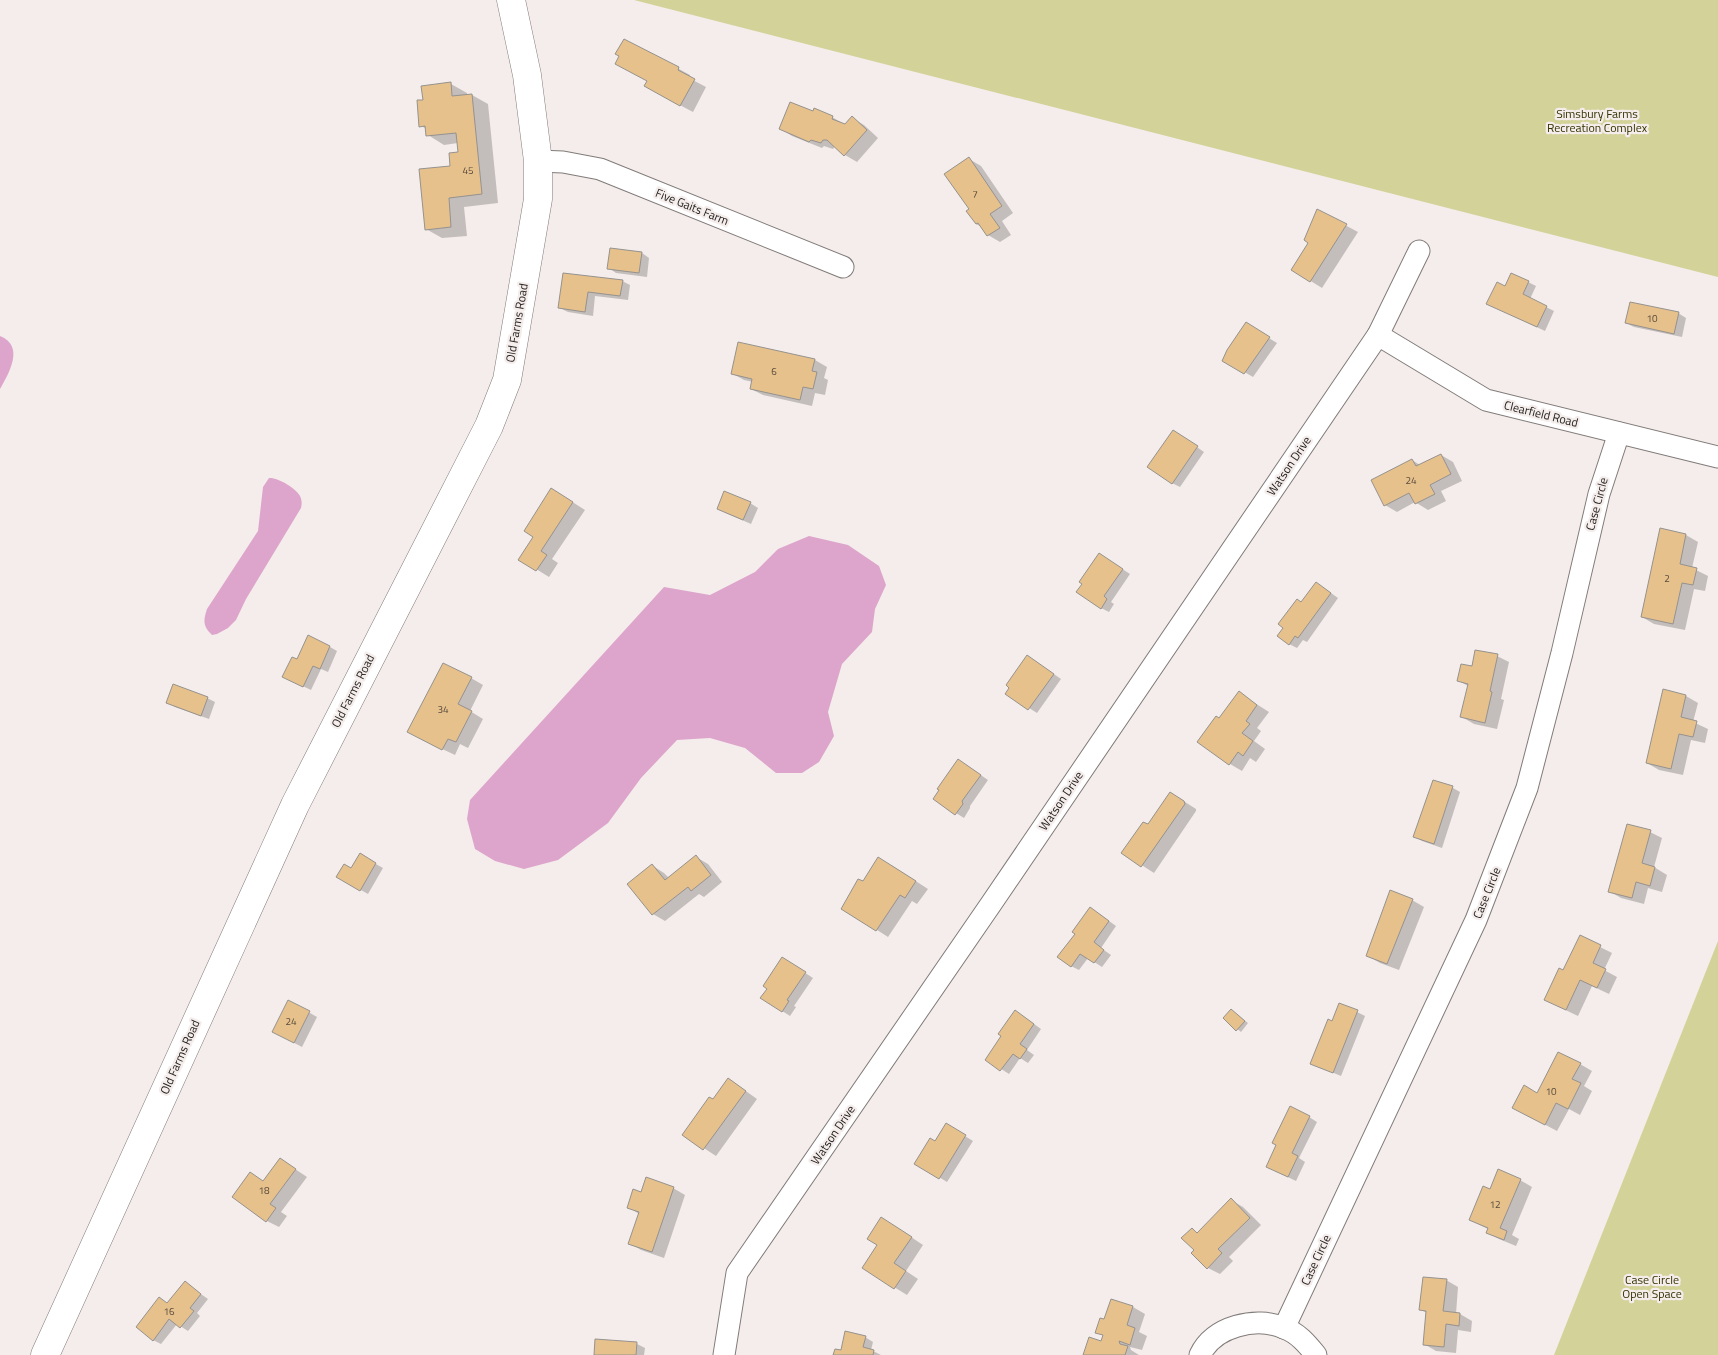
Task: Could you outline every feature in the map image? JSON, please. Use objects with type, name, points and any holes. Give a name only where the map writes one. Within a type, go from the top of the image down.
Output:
[{"type":"street","name":"Old Farms Road","points":[[45,1355],[295,805],[489,426],[507,380],[538,199],[538,161],[527,75],[511,0]]},
{"type":"street","name":"Five Gaits Farm","points":[[538,161],[563,162],[600,169],[843,267]]},
{"type":"street","name":"Watson Drive","points":[[724,1355],[737,1273],[1378,335],[1419,251]]},
{"type":"street","name":"Clearfield Road","points":[[1378,335],[1486,400],[1718,457]]},
{"type":"street","name":"Case Circle","points":[[1284,1328],[1476,920],[1524,797],[1562,653],[1599,494],[1618,433]]},
{"type":"street","points":[[1200,1355],[1218,1335],[1239,1325],[1262,1322],[1284,1328],[1302,1339],[1316,1355]]},
{"type":"green space","name":"Simsbury Farms Recreation Complex","points":[[634,0],[1718,0],[1718,277]]},
{"type":"green space","name":"Case Circle Open Space","points":[[1718,941],[1718,1355],[1554,1355]]},
{"type":"shaded area","points":[[0,336],[8,340],[12,346],[13,360],[0,389]]},
{"type":"shaded area","points":[[269,478],[281,481],[295,490],[301,498],[301,508],[246,599],[236,620],[228,628],[212,635],[205,623],[207,609],[258,531],[263,487]]},
{"type":"shaded area","points":[[809,536],[848,545],[879,566],[886,585],[875,609],[872,632],[842,664],[828,712],[834,736],[819,762],[802,773],[776,773],[745,748],[710,738],[677,740],[641,778],[608,823],[558,860],[524,869],[495,861],[475,849],[467,819],[470,800],[664,587],[710,595],[755,572],[778,549]]},
{"type":"building","points":[[624,39],[679,67],[678,70],[695,79],[680,106],[644,86],[647,81],[615,64],[619,56],[615,54]]},
{"type":"building","points":[[451,82],[452,96],[472,94],[482,194],[449,198],[451,227],[425,230],[419,169],[450,166],[449,153],[458,152],[456,133],[426,136],[425,126],[419,127],[417,100],[423,100],[421,86]]},
{"type":"building","points":[[790,102],[813,111],[814,108],[833,116],[832,119],[845,124],[852,116],[867,130],[844,156],[827,140],[823,140],[821,143],[811,140],[809,142],[779,129]]},
{"type":"building","points":[[969,157],[1002,206],[990,214],[1000,228],[987,236],[966,211],[969,209],[944,174]]},
{"type":"building","points":[[1317,209],[1347,224],[1310,282],[1291,270],[1308,243],[1304,240]]},
{"type":"building","points":[[610,248],[642,252],[639,273],[607,269]]},
{"type":"building","points":[[563,273],[623,280],[620,296],[588,292],[585,312],[558,308]]},
{"type":"building","points":[[1511,273],[1529,281],[1523,294],[1547,306],[1537,327],[1486,304],[1497,282],[1505,286]]},
{"type":"building","points":[[1630,302],[1679,312],[1674,334],[1625,323]]},
{"type":"building","points":[[1246,322],[1270,337],[1244,374],[1222,361],[1227,350]]},
{"type":"building","points":[[738,342],[815,359],[812,371],[817,372],[813,389],[803,387],[800,400],[750,389],[752,379],[731,374]]},
{"type":"building","points":[[1173,430],[1198,446],[1172,484],[1147,467]]},
{"type":"building","points":[[1441,454],[1451,474],[1430,485],[1435,494],[1415,504],[1409,493],[1384,506],[1371,480],[1412,459],[1416,466]]},
{"type":"building","points":[[551,488],[573,502],[541,551],[547,555],[536,571],[518,560],[533,537],[524,531]]},
{"type":"building","points":[[724,491],[751,502],[743,520],[717,509]]},
{"type":"building","points":[[1660,528],[1686,534],[1680,564],[1697,568],[1693,585],[1682,583],[1673,624],[1641,617]]},
{"type":"building","points":[[1099,553],[1123,569],[1104,596],[1107,599],[1101,609],[1076,592],[1082,584],[1079,582]]},
{"type":"building","points":[[1316,582],[1331,593],[1298,638],[1295,636],[1289,645],[1277,636],[1283,628],[1278,624],[1297,599],[1301,602]]},
{"type":"building","points":[[308,635],[330,646],[320,669],[313,666],[303,687],[282,677],[292,657],[297,659]]},
{"type":"building","points":[[1475,650],[1498,654],[1485,723],[1460,717],[1468,684],[1457,681],[1461,664],[1472,666]]},
{"type":"building","points":[[1027,655],[1054,674],[1028,710],[1005,694],[1009,688],[1006,685]]},
{"type":"building","points":[[443,663],[472,677],[458,704],[472,711],[456,742],[448,739],[442,750],[407,732]]},
{"type":"building","points":[[173,684],[208,697],[201,716],[166,703]]},
{"type":"building","points":[[1663,689],[1686,695],[1681,717],[1697,721],[1693,737],[1679,734],[1671,769],[1646,763]]},
{"type":"building","points":[[1239,691],[1257,705],[1246,721],[1250,724],[1242,733],[1253,741],[1243,756],[1238,752],[1229,765],[1197,742],[1216,716],[1219,718]]},
{"type":"building","points":[[958,759],[981,775],[962,801],[963,804],[955,815],[933,799],[939,790],[937,789]]},
{"type":"building","points":[[1433,780],[1453,786],[1434,844],[1413,837]]},
{"type":"building","points":[[1170,792],[1184,801],[1185,804],[1141,867],[1121,853],[1143,822],[1148,824]]},
{"type":"building","points":[[1627,824],[1651,830],[1642,863],[1655,867],[1650,886],[1636,882],[1632,898],[1608,892]]},
{"type":"building","points":[[360,853],[376,863],[360,891],[336,877],[344,864],[351,868]]},
{"type":"building","points":[[696,855],[711,875],[691,891],[688,887],[652,915],[627,884],[652,864],[665,880]]},
{"type":"building","points":[[878,857],[916,881],[905,898],[900,895],[876,931],[841,909],[858,879],[863,881]]},
{"type":"building","points":[[1390,890],[1413,899],[1387,964],[1366,956]]},
{"type":"building","points":[[1090,907],[1109,921],[1094,942],[1104,950],[1094,963],[1080,954],[1071,967],[1057,957],[1075,934],[1072,932]]},
{"type":"building","points":[[1580,935],[1601,945],[1593,963],[1606,969],[1597,988],[1580,980],[1566,1010],[1544,1000],[1559,968],[1563,970]]},
{"type":"building","points":[[782,957],[806,972],[787,1000],[789,1001],[782,1012],[760,998],[767,989],[763,986]]},
{"type":"building","points":[[288,1000],[310,1011],[294,1043],[272,1032]]},
{"type":"building","points":[[1339,1003],[1358,1010],[1333,1073],[1310,1064],[1328,1019],[1332,1021]]},
{"type":"building","points":[[1231,1009],[1245,1021],[1236,1031],[1223,1018]]},
{"type":"building","points":[[1015,1010],[1034,1024],[1020,1044],[1027,1049],[1020,1059],[1013,1054],[1000,1071],[985,1060],[1001,1036],[998,1034]]},
{"type":"building","points":[[1558,1052],[1581,1063],[1572,1079],[1581,1083],[1568,1109],[1556,1103],[1545,1125],[1512,1108],[1524,1085],[1537,1093]]},
{"type":"building","points":[[728,1078],[746,1091],[703,1150],[682,1135],[709,1097],[713,1099]]},
{"type":"building","points":[[1290,1106],[1310,1116],[1292,1153],[1298,1156],[1288,1177],[1266,1167],[1276,1145],[1272,1143]]},
{"type":"building","points":[[946,1123],[966,1135],[939,1179],[914,1164],[930,1138],[935,1141]]},
{"type":"building","points":[[280,1158],[296,1169],[270,1204],[276,1208],[266,1222],[232,1197],[250,1172],[263,1181]]},
{"type":"building","points":[[1498,1169],[1521,1179],[1500,1228],[1507,1231],[1504,1240],[1486,1233],[1488,1228],[1469,1220],[1483,1186],[1490,1189]]},
{"type":"building","points":[[646,1177],[674,1187],[652,1252],[628,1244],[639,1212],[627,1208],[633,1189],[641,1192]]},
{"type":"building","points":[[1231,1198],[1250,1218],[1218,1249],[1222,1253],[1207,1269],[1191,1253],[1194,1250],[1181,1238],[1192,1228],[1197,1233]]},
{"type":"building","points":[[881,1217],[912,1237],[894,1263],[906,1271],[894,1289],[862,1268],[877,1245],[867,1239]]},
{"type":"building","points":[[1423,1277],[1447,1279],[1443,1311],[1460,1313],[1459,1326],[1446,1324],[1444,1347],[1423,1345],[1426,1311],[1419,1310]]},
{"type":"building","points":[[185,1281],[201,1294],[190,1308],[194,1311],[180,1328],[169,1319],[153,1341],[136,1327],[159,1297],[167,1303]]},
{"type":"building","points":[[1111,1299],[1133,1306],[1127,1325],[1135,1328],[1130,1345],[1119,1341],[1120,1344],[1128,1346],[1125,1355],[1083,1355],[1089,1337],[1101,1341],[1103,1335],[1095,1333],[1100,1318],[1104,1319]]},
{"type":"building","points":[[845,1331],[866,1336],[863,1347],[874,1350],[873,1355],[833,1355],[835,1349],[841,1350]]},
{"type":"building","points":[[595,1339],[637,1342],[636,1355],[594,1355]]}]
